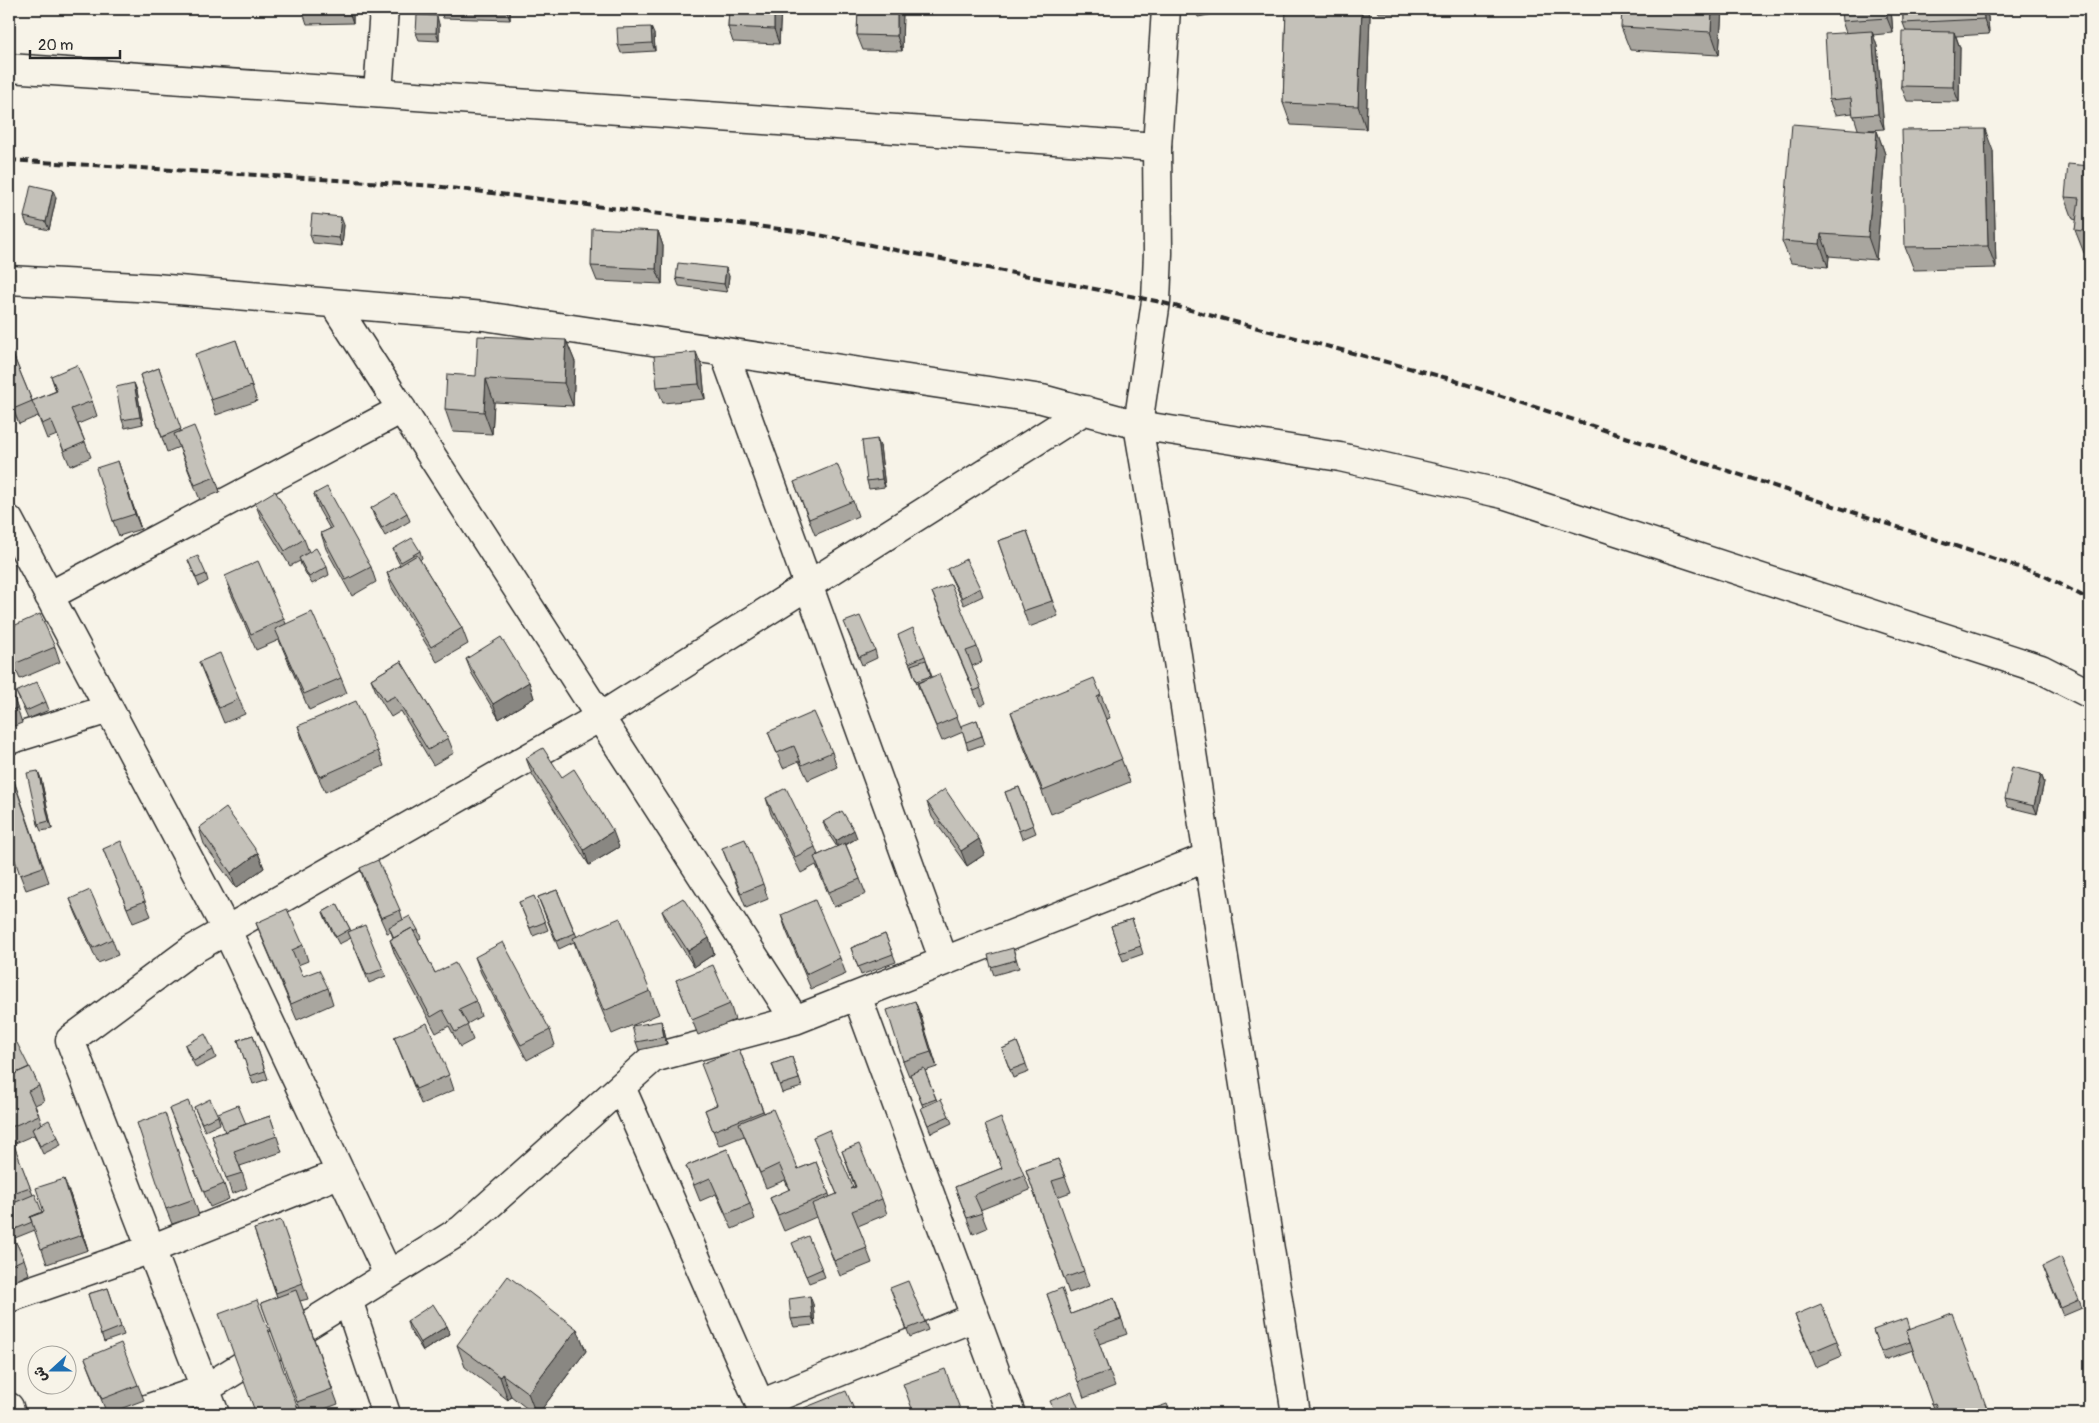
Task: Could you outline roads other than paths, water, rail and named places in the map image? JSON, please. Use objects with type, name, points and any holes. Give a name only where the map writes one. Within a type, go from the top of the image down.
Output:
[{"type":"street","points":[[378,93],[384,9]]},
{"type":"street","points":[[1166,9],[1156,147],[1158,254],[1156,301],[1138,425],[1178,655],[1296,1414]]},
{"type":"street","points":[[9,68],[1156,147]]},
{"type":"street","points":[[9,280],[155,288],[484,316],[1042,399],[1138,425],[1340,457],[1503,494],[2041,669],[2090,694]]},
{"type":"street","points":[[334,304],[795,1020]]},
{"type":"street","points":[[724,352],[944,962]]},
{"type":"street","points":[[49,596],[402,409]]},
{"type":"street","points":[[215,1414],[70,1040],[190,952],[600,717],[1085,410]]},
{"type":"street","points":[[9,520],[227,931],[388,1274]]},
{"type":"street","points":[[9,740],[110,709]]},
{"type":"street","points":[[132,1414],[205,1389],[460,1230],[653,1058],[795,1020],[1208,857]]},
{"type":"street","points":[[857,996],[1011,1414]]},
{"type":"street","points":[[621,1087],[752,1409],[975,1316]]},
{"type":"street","points":[[9,1298],[151,1249],[341,1174]]},
{"type":"street","points":[[348,1300],[386,1414]]},
{"type":"street","points":[[9,1407],[11,1414]]},
{"type":"railway","points":[[9,160],[435,186],[804,232],[1156,301],[1447,378],[2043,575],[2090,600]]}]
